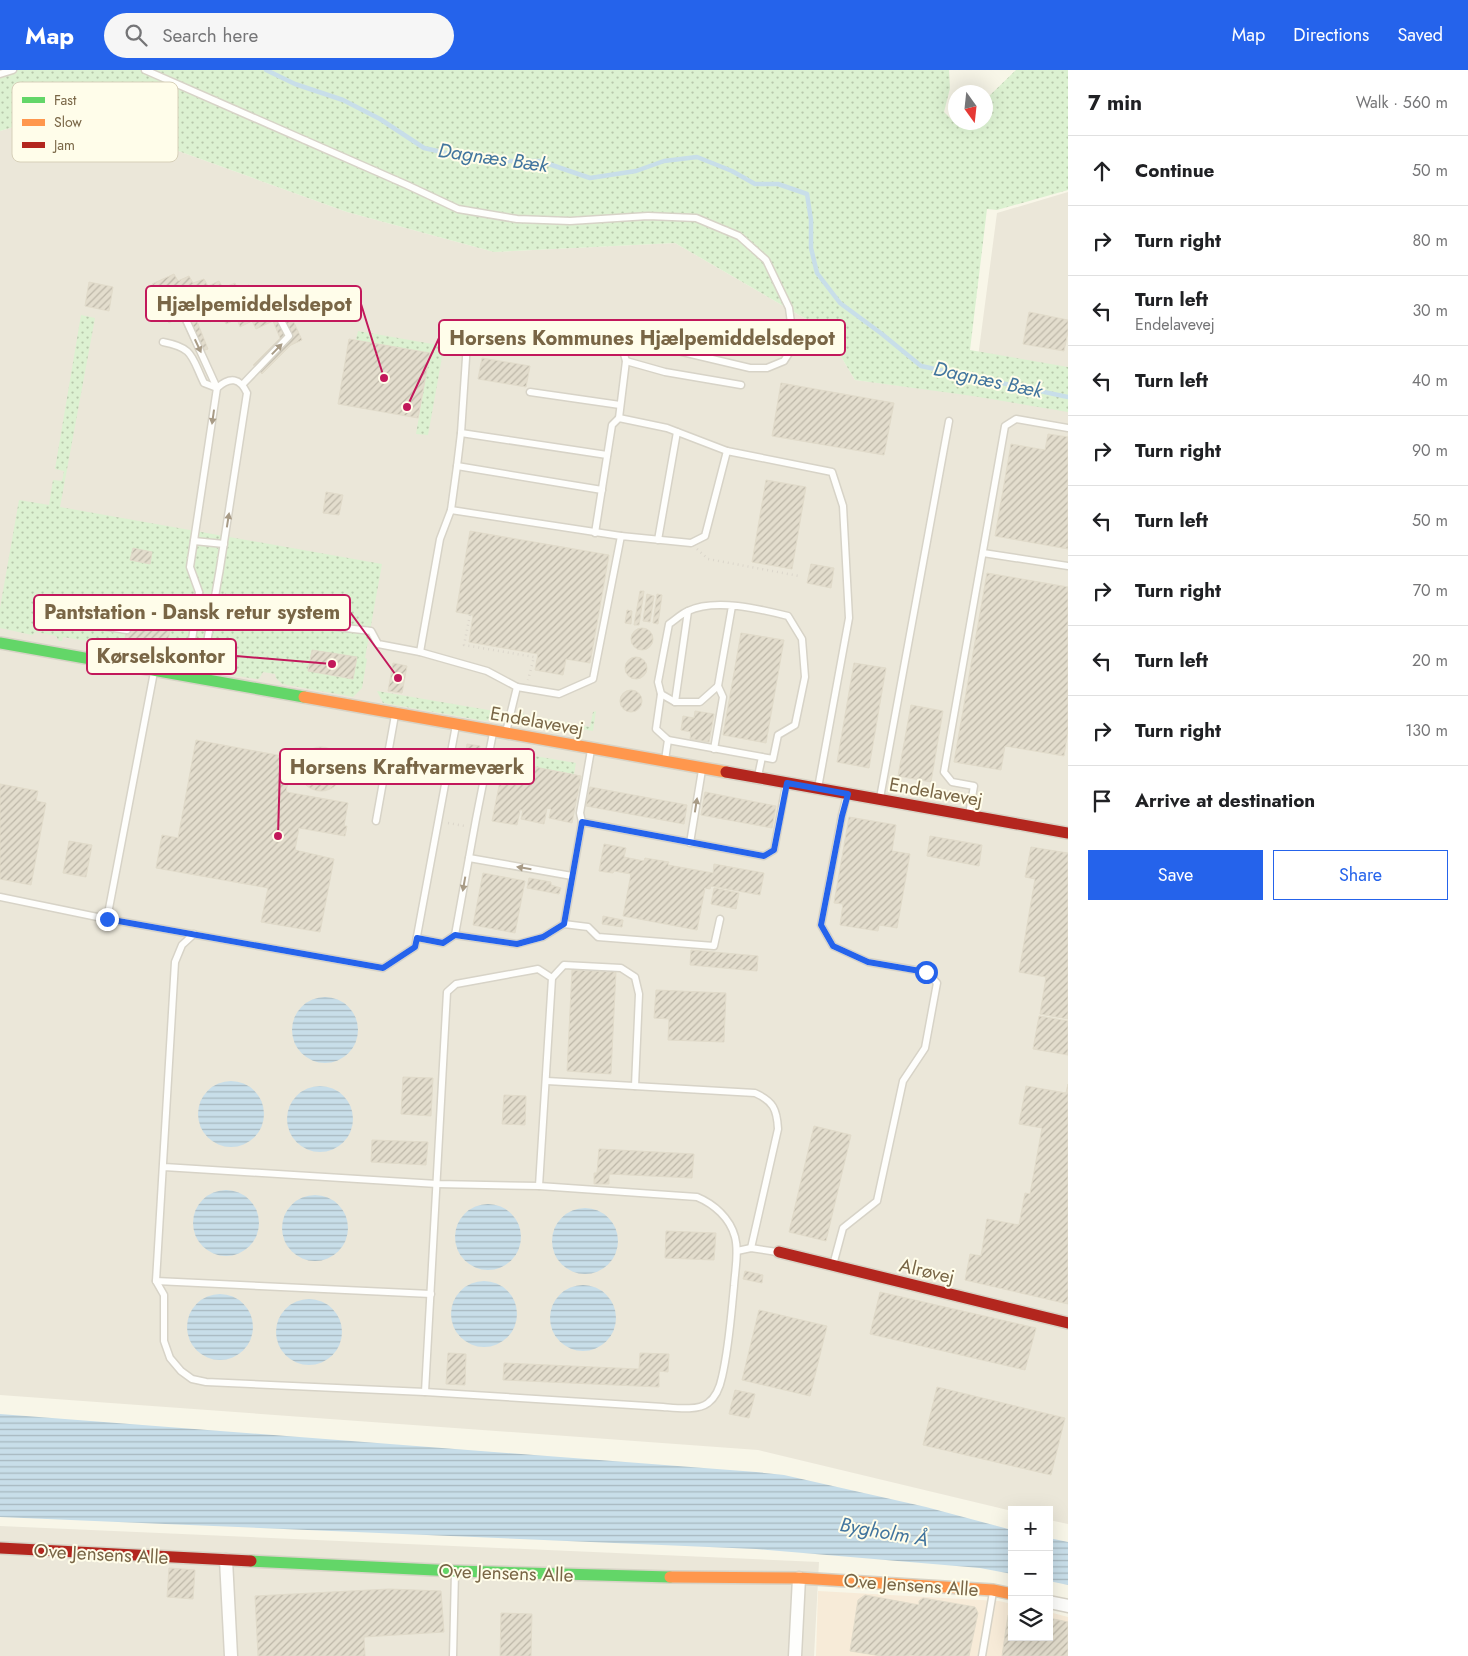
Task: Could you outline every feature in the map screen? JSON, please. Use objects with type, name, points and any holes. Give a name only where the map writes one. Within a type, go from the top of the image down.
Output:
[{"type":"street","name":"Endelavevej","points":[[0,643],[1068,833]]},
{"type":"street","name":"Alrøvej","points":[[779,1252],[1068,1322]]},
{"type":"street","name":"Ove Jensens Alle","points":[[0,1548],[455,1571],[618,1577],[799,1578],[993,1590],[1008,1593]]},
{"type":"street","points":[[226,1560],[231,1656]]},
{"type":"street","points":[[795,1656],[799,1578]]},
{"type":"street","points":[[1053,1603],[1068,1606]]},
{"type":"lane","points":[[0,74],[13,70]]},
{"type":"lane","points":[[145,70],[172,82]]},
{"type":"lane","points":[[178,84],[408,185],[458,209],[516,219],[570,222],[648,216],[696,218],[739,236],[766,260],[789,308],[794,345],[784,361],[767,368],[750,368],[619,337],[604,346],[475,325],[468,328],[457,466],[450,510],[440,539],[420,652]]},
{"type":"lane","points":[[186,676],[199,592],[190,567],[217,388],[177,300],[276,310],[289,336],[243,384]]},
{"type":"lane","points":[[595,533],[612,425],[619,418],[626,361],[619,337]]},
{"type":"lane","points":[[163,342],[181,346],[189,351],[204,383],[217,388]]},
{"type":"lane","points":[[626,361],[665,372],[741,385]]},
{"type":"lane","points":[[201,678],[247,393],[243,384],[234,380],[224,381],[217,388]]},
{"type":"lane","points":[[530,392],[620,405]]},
{"type":"lane","points":[[619,418],[667,428],[726,451],[832,472],[843,506],[849,618],[818,788]]},
{"type":"lane","points":[[969,816],[974,786],[952,782],[944,772],[1005,426],[1016,419],[1068,428]]},
{"type":"lane","points":[[879,800],[949,421]]},
{"type":"lane","points":[[658,540],[677,432]]},
{"type":"lane","points":[[461,433],[607,455]]},
{"type":"lane","points":[[450,510],[595,533],[690,543],[705,536],[726,451]]},
{"type":"lane","points":[[457,466],[602,490]]},
{"type":"lane","points":[[277,620],[371,631],[378,644],[420,652],[487,671],[517,687],[559,694],[593,679],[621,536]]},
{"type":"lane","points":[[194,540],[224,544]]},
{"type":"lane","points":[[983,553],[1068,566]]},
{"type":"lane","points":[[708,606],[732,606],[753,607],[788,616],[802,638],[805,677],[795,725],[778,735],[773,760],[668,740],[656,729],[661,694],[658,682],[668,624],[688,611],[708,606]]},
{"type":"lane","points":[[714,749],[723,697],[718,686],[732,606]]},
{"type":"lane","points":[[675,702],[688,611]]},
{"type":"lane","points":[[101,626],[126,630]]},
{"type":"lane","points":[[107,919],[155,670]]},
{"type":"lane","points":[[661,694],[675,702],[700,702],[718,686]]},
{"type":"lane","points":[[506,733],[517,687]]},
{"type":"lane","points":[[376,821],[396,714]]},
{"type":"lane","points":[[0,897],[107,919],[383,968],[415,947],[457,724]]},
{"type":"lane","points":[[455,935],[468,858],[494,731]]},
{"type":"lane","points":[[665,761],[668,740]]},
{"type":"lane","points":[[564,924],[582,822],[580,812],[591,748]]},
{"type":"lane","points":[[758,777],[762,758]]},
{"type":"lane","points":[[690,843],[702,768]]},
{"type":"lane","points":[[582,822],[764,856],[774,850],[787,783]]},
{"type":"lane","points":[[833,1266],[843,1228],[877,1201],[903,1081],[925,1048],[937,983],[926,972],[868,962],[833,946],[821,925],[848,794]]},
{"type":"lane","points":[[468,858],[572,876]]},
{"type":"lane","points":[[417,938],[443,943],[455,935],[517,944],[543,937],[564,924],[588,927],[598,937],[714,946],[720,919]]},
{"type":"lane","points":[[164,1167],[437,1184],[539,1186],[697,1197],[718,1209],[730,1223],[737,1251],[722,1378],[715,1396],[706,1405],[690,1408],[663,1407],[425,1392],[206,1382],[192,1379],[181,1371],[170,1358],[164,1341],[164,1295],[156,1281],[175,962],[182,945],[194,934]]},
{"type":"lane","points":[[539,1186],[552,978],[564,965],[621,968],[635,977],[639,994],[635,1086]]},
{"type":"lane","points":[[425,1392],[448,992],[456,984],[538,969],[552,978]]},
{"type":"lane","points":[[547,1081],[755,1093],[765,1097],[772,1103],[777,1117],[778,1129],[751,1248]]},
{"type":"lane","points":[[737,1251],[751,1248],[779,1252]]},
{"type":"lane","points":[[156,1281],[431,1294]]},
{"type":"lane","points":[[453,1656],[455,1571]]},
{"type":"lane","points":[[982,1656],[993,1590]]},
{"type":"path","points":[[690,543],[708,559],[799,576]]},
{"type":"path","points":[[104,608],[155,616]]},
{"type":"path","points":[[470,614],[464,645],[536,656],[525,688]]},
{"type":"path","points":[[438,822],[474,827]]},
{"type":"shaded area","points":[[12,127],[12,162],[178,162],[178,151],[347,212],[494,252],[675,243],[825,330],[855,380],[973,395],[997,213],[1068,192],[1068,1524],[1053,1521],[1053,1506],[1008,1506],[1008,1510],[758,1450],[0,1395],[0,131]]},
{"type":"shaded area","points":[[0,1526],[819,1562],[814,1656],[0,1656]]},
{"type":"shaded area","points":[[818,1591],[999,1601],[1008,1603],[1008,1641],[1053,1641],[1053,1613],[1068,1617],[1068,1656],[816,1656]]},
{"type":"green space","points":[[0,70],[949,70],[950,85],[948,85],[948,96],[944,112],[948,116],[948,130],[993,130],[993,92],[1016,70],[1068,70],[1068,190],[997,210],[987,209],[970,350],[1068,367],[1068,412],[973,396],[855,380],[825,330],[675,243],[494,252],[347,212],[178,151],[178,82],[12,82],[12,127],[0,131]]},
{"type":"green space","points":[[81,315],[95,318],[60,507],[382,564],[365,658],[367,659],[362,688],[353,697],[282,684],[275,674],[263,672],[259,679],[256,679],[219,673],[215,671],[211,663],[182,658],[178,664],[172,664],[163,659],[159,655],[161,654],[111,645],[133,650],[113,654],[109,652],[105,644],[63,637],[62,641],[59,641],[56,636],[36,632],[32,635],[0,628],[0,608],[19,500],[49,505],[53,480],[62,481],[64,471],[55,469]]},
{"type":"green space","points":[[358,331],[444,346],[428,435],[416,434],[430,353],[356,340]]},
{"type":"green space","points":[[377,691],[500,712],[497,717],[485,721],[383,703]]},
{"type":"green space","points":[[596,711],[593,731],[525,720],[521,715],[523,713],[524,715],[590,727],[593,712]]},
{"type":"green space","points":[[529,755],[576,763],[574,774],[527,766]]},
{"type":"water","points":[[319,997],[331,997],[343,1002],[353,1012],[358,1024],[356,1043],[343,1058],[331,1063],[319,1063],[307,1058],[297,1048],[292,1036],[292,1024],[297,1012],[307,1002]]},
{"type":"water","points":[[225,1081],[237,1081],[249,1086],[259,1096],[264,1108],[262,1127],[249,1142],[237,1147],[225,1147],[213,1142],[203,1132],[198,1120],[198,1108],[203,1096],[213,1086]]},
{"type":"water","points":[[314,1086],[326,1086],[338,1091],[348,1101],[353,1113],[351,1132],[338,1147],[326,1152],[314,1152],[302,1147],[292,1137],[287,1125],[287,1113],[292,1101],[302,1091]]},
{"type":"water","points":[[220,1190],[232,1190],[244,1195],[254,1205],[259,1217],[257,1236],[244,1251],[232,1256],[220,1256],[208,1251],[198,1241],[193,1229],[193,1217],[198,1205],[208,1195]]},
{"type":"water","points":[[309,1195],[321,1195],[333,1200],[343,1210],[348,1222],[346,1241],[333,1256],[321,1261],[309,1261],[297,1256],[287,1246],[282,1234],[282,1222],[287,1210],[297,1200]]},
{"type":"water","points":[[482,1204],[494,1204],[506,1209],[516,1219],[521,1231],[519,1250],[506,1265],[494,1270],[482,1270],[470,1265],[460,1255],[455,1243],[455,1231],[460,1219],[470,1209]]},
{"type":"water","points":[[579,1208],[591,1208],[603,1213],[613,1223],[618,1235],[616,1254],[603,1269],[591,1274],[579,1274],[567,1269],[557,1259],[552,1247],[552,1235],[557,1223],[567,1213]]},
{"type":"water","points":[[478,1281],[490,1281],[502,1286],[512,1296],[517,1308],[515,1327],[502,1342],[490,1347],[478,1347],[466,1342],[456,1332],[451,1320],[451,1308],[456,1296],[466,1286]]},
{"type":"water","points":[[577,1285],[589,1285],[601,1290],[611,1300],[616,1312],[614,1331],[601,1346],[589,1351],[577,1351],[565,1346],[555,1336],[550,1324],[550,1312],[555,1300],[565,1290]]},
{"type":"water","points":[[214,1294],[226,1294],[238,1299],[248,1309],[253,1321],[251,1340],[238,1355],[226,1360],[214,1360],[202,1355],[192,1345],[187,1333],[187,1321],[192,1309],[202,1299]]},
{"type":"water","points":[[303,1299],[315,1299],[327,1304],[337,1314],[342,1326],[340,1345],[327,1360],[315,1365],[303,1365],[291,1360],[281,1350],[276,1338],[276,1326],[281,1314],[291,1304]]},
{"type":"water","name":"Bygholm Å","points":[[0,1414],[784,1475],[926,1507],[1008,1529],[1008,1573],[980,1568],[756,1549],[0,1517]]},
{"type":"water","points":[[1053,1539],[1068,1542],[1068,1585],[1053,1582]]},
{"type":"building","points":[[174,274],[178,281],[189,276],[193,283],[204,279],[208,286],[219,281],[223,288],[235,283],[238,290],[249,285],[253,293],[264,288],[268,295],[279,290],[302,340],[291,345],[262,374],[253,365],[280,338],[273,321],[256,329],[252,321],[240,327],[237,319],[226,324],[222,316],[210,322],[207,314],[196,319],[208,349],[197,353],[180,317],[169,323],[152,284]]},
{"type":"building","points":[[89,282],[113,287],[109,311],[85,306]]},
{"type":"building","points":[[1029,312],[1068,320],[1068,332],[1064,351],[1023,344]]},
{"type":"building","points":[[349,339],[430,353],[418,418],[338,404]]},
{"type":"building","points":[[482,358],[530,366],[526,387],[478,379]]},
{"type":"building","points":[[781,383],[894,403],[884,455],[772,436]]},
{"type":"building","points":[[1048,434],[1068,437],[1068,549],[995,536],[1011,444],[1045,450]]},
{"type":"building","points":[[766,480],[806,487],[792,569],[752,562]]},
{"type":"building","points":[[326,492],[343,495],[339,515],[323,513]]},
{"type":"building","points":[[470,531],[609,555],[590,663],[566,659],[563,675],[535,670],[538,654],[469,642],[473,615],[456,612]]},
{"type":"building","points":[[133,548],[152,552],[150,564],[130,560]]},
{"type":"building","points":[[811,564],[834,568],[831,588],[807,583]]},
{"type":"building","points":[[987,573],[1068,587],[1068,731],[1064,756],[1005,746],[1001,770],[954,762]]},
{"type":"building","points":[[640,591],[644,591],[639,625],[634,625]]},
{"type":"building","points":[[647,594],[654,596],[650,622],[643,621]]},
{"type":"building","points":[[657,594],[662,595],[658,624],[653,623]]},
{"type":"building","points":[[627,610],[632,611],[631,624],[625,623]]},
{"type":"building","points":[[129,618],[171,625],[167,647],[125,639]]},
{"type":"building","points":[[642,628],[650,631],[653,639],[650,647],[642,650],[634,647],[631,639],[634,631]]},
{"type":"building","points":[[741,633],[784,640],[766,743],[723,735]]},
{"type":"building","points":[[312,650],[357,657],[353,679],[308,671]]},
{"type":"building","points":[[636,657],[644,660],[647,668],[644,676],[636,679],[628,676],[625,668],[628,660]]},
{"type":"building","points":[[393,663],[407,666],[402,693],[388,691]]},
{"type":"building","points":[[854,663],[886,668],[869,768],[837,762]]},
{"type":"building","points":[[631,690],[639,693],[642,701],[639,709],[631,712],[623,709],[620,701],[623,693]]},
{"type":"building","points":[[911,705],[943,711],[931,782],[898,776]]},
{"type":"building","points":[[695,711],[714,714],[709,742],[690,739],[691,732],[681,730],[683,716],[694,718]]},
{"type":"building","points":[[196,740],[293,758],[286,792],[348,803],[344,826],[347,826],[345,836],[299,828],[295,850],[334,859],[320,932],[261,922],[268,888],[156,868],[162,835],[178,838]]},
{"type":"building","points":[[467,744],[480,746],[477,759],[465,756]]},
{"type":"building","points":[[317,747],[325,747],[337,753],[343,769],[337,785],[325,791],[317,791],[305,785],[299,773],[299,765],[305,753]]},
{"type":"building","points":[[504,761],[581,776],[572,823],[549,818],[551,809],[547,808],[544,824],[521,819],[523,810],[520,810],[517,825],[492,821]]},
{"type":"building","points":[[0,784],[38,791],[36,801],[46,803],[31,885],[0,879]]},
{"type":"building","points":[[590,787],[687,805],[684,824],[586,806]]},
{"type":"building","points":[[705,792],[776,806],[772,828],[701,815]]},
{"type":"building","points":[[849,817],[896,825],[892,851],[910,854],[897,928],[879,925],[878,931],[840,925],[843,904],[834,903]]},
{"type":"building","points":[[930,836],[982,845],[979,866],[927,856]]},
{"type":"building","points":[[69,841],[92,845],[86,877],[63,873]]},
{"type":"building","points":[[604,844],[626,848],[624,857],[644,861],[645,858],[669,862],[668,865],[713,873],[714,864],[764,873],[760,895],[711,886],[710,889],[705,888],[697,930],[623,916],[631,874],[599,871]]},
{"type":"building","points":[[1031,847],[1068,853],[1068,1019],[1040,1014],[1046,977],[1019,972],[1035,879],[1025,877]]},
{"type":"building","points":[[483,873],[525,881],[515,933],[473,925]]},
{"type":"building","points":[[529,878],[551,882],[551,885],[561,888],[559,894],[527,888]]},
{"type":"building","points":[[714,888],[739,893],[736,909],[711,904]]},
{"type":"building","points":[[603,916],[623,920],[622,927],[602,924]]},
{"type":"building","points":[[691,950],[758,956],[757,971],[690,965]]},
{"type":"building","points":[[572,970],[616,972],[611,1074],[567,1071]]},
{"type":"building","points":[[656,990],[726,993],[724,1042],[668,1040],[669,1019],[654,1018]]},
{"type":"building","points":[[1039,1016],[1068,1021],[1068,1055],[1033,1049]]},
{"type":"building","points":[[403,1077],[433,1078],[431,1116],[401,1114]]},
{"type":"building","points":[[1068,1084],[1068,1304],[965,1280],[970,1254],[981,1256],[987,1219],[1019,1225],[1025,1193],[1030,1194],[1042,1128],[1019,1124],[1026,1086],[1066,1093]]},
{"type":"building","points":[[504,1095],[526,1096],[525,1125],[502,1124]]},
{"type":"building","points":[[814,1126],[851,1135],[826,1241],[789,1232]]},
{"type":"building","points":[[372,1140],[428,1142],[426,1165],[371,1162]]},
{"type":"building","points":[[599,1149],[694,1154],[692,1178],[609,1174],[609,1184],[594,1184],[594,1173],[597,1173]]},
{"type":"building","points":[[666,1231],[716,1233],[714,1260],[665,1258]]},
{"type":"building","points":[[745,1271],[763,1275],[762,1283],[743,1279]]},
{"type":"building","points":[[880,1292],[1036,1328],[1025,1370],[870,1334]]},
{"type":"building","points":[[759,1310],[827,1326],[810,1396],[742,1380]]},
{"type":"building","points":[[448,1353],[466,1354],[465,1385],[446,1384]]},
{"type":"building","points":[[640,1353],[669,1354],[668,1372],[659,1371],[659,1387],[503,1380],[504,1363],[639,1369]]},
{"type":"building","points":[[937,1387],[1065,1418],[1051,1475],[923,1445]]},
{"type":"building","points":[[735,1390],[755,1394],[749,1418],[729,1414]]},
{"type":"building","points":[[169,1568],[195,1570],[193,1599],[167,1597]]},
{"type":"building","points":[[389,1589],[441,1591],[444,1632],[364,1637],[365,1656],[258,1656],[255,1596]]},
{"type":"building","points":[[865,1595],[919,1605],[919,1601],[923,1598],[975,1607],[978,1613],[969,1656],[881,1656],[850,1651],[858,1600]]},
{"type":"building","points":[[501,1613],[532,1614],[531,1656],[500,1656]]},
{"type":"building","points":[[1008,1615],[1008,1641],[1053,1641],[1053,1619],[1068,1622],[1068,1656],[1002,1656]]},
{"type":"waterway","name":"Dagnæs Bæk","points":[[266,70],[295,84],[343,100],[380,119],[424,148],[482,161],[540,161],[590,178],[636,171],[664,161],[697,157],[732,171],[755,184],[778,184],[807,194],[811,220],[811,248],[817,273],[840,303],[921,366],[1068,397]]},
{"type":"traffic: fast","points":[[0,643],[304,697]]},
{"type":"traffic: fast","points":[[251,1561],[455,1571],[670,1577]]},
{"type":"traffic: slow","points":[[304,697],[726,772]]},
{"type":"traffic: slow","points":[[670,1577],[799,1578],[993,1590],[1008,1593]]},
{"type":"traffic: jam","points":[[726,772],[1068,833]]},
{"type":"traffic: jam","points":[[779,1252],[1068,1323]]},
{"type":"traffic: jam","points":[[0,1548],[251,1561]]},
{"type":"place","name":"Hjælpemiddelsdepot","points":[[384,378]]},
{"type":"place","name":"Horsens Kommunes Hjælpemiddelsdepot","points":[[407,407]]},
{"type":"place","name":"Kørselskontor","points":[[332,664]]},
{"type":"place","name":"Pantstation - Dansk retur system","points":[[398,678]]},
{"type":"place","name":"Horsens Kraftvarmeværk","points":[[278,836]]},
{"type":"route","points":[[107,919],[383,968],[415,947],[417,938],[443,943],[455,935],[517,944],[543,937],[564,924],[582,822],[764,856],[774,850],[787,783],[848,794],[821,925],[833,946],[868,962],[926,972]]}]
